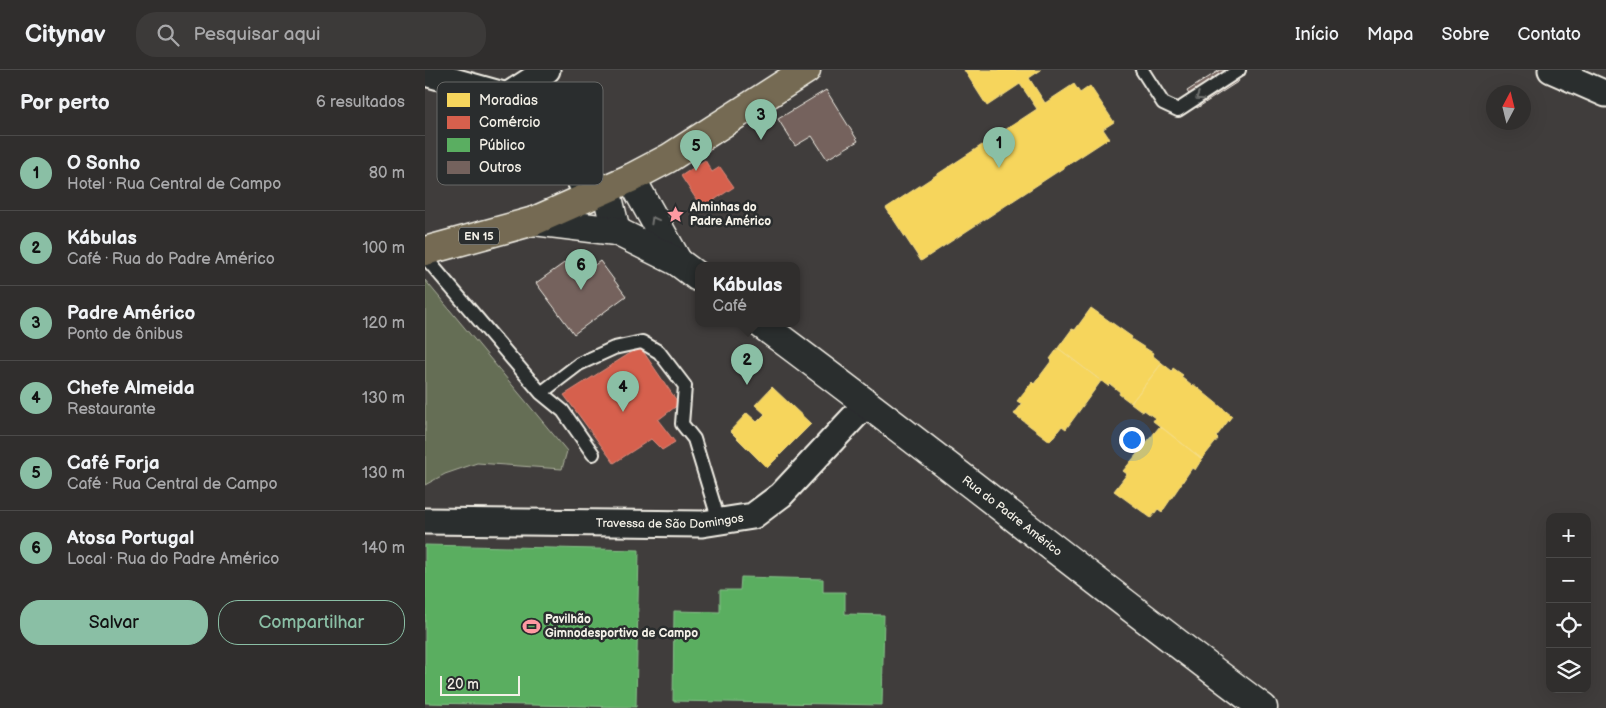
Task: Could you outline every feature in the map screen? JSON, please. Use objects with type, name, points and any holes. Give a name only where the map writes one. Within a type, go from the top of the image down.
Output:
[{"type":"main road","name":"EN 15","points":[[425,251],[534,221],[631,178],[669,158],[806,70]]},
{"type":"street","points":[[529,82],[547,70]]},
{"type":"street","points":[[1551,70],[1606,94]]},
{"type":"street","points":[[425,72],[459,82]]},
{"type":"street","points":[[631,178],[688,270]]},
{"type":"street","points":[[591,185],[616,231]]},
{"type":"street","points":[[534,221],[616,231],[688,270]]},
{"type":"street","name":"Rua do Padre Américo","points":[[765,327],[867,403],[1041,539],[1263,708]]},
{"type":"street","name":"Travessa de São Domingos","points":[[425,521],[702,524],[753,516],[781,495],[867,403]]},
{"type":"lane","points":[[1142,70],[1163,103],[1178,110],[1239,70]]},
{"type":"lane","points":[[425,257],[541,394],[563,411],[593,454]]},
{"type":"lane","points":[[541,394],[579,364],[615,348],[642,342],[659,352],[685,386],[682,424],[695,439],[719,521]]},
{"type":"green space","points":[[425,280],[567,451],[562,469],[477,463],[445,474],[425,485]]},
{"type":"building: Moradias","points":[[964,70],[1041,70],[1029,78],[1045,103],[1074,84],[1080,93],[1090,86],[1114,122],[1103,129],[1109,138],[921,261],[886,208],[1037,109],[1020,84],[987,106]]},
{"type":"building: Moradias","points":[[1091,308],[1132,337],[1131,339],[1153,353],[1152,355],[1162,363],[1131,403],[1110,384],[1108,386],[1058,348],[1072,329],[1075,330]]},
{"type":"building: Moradias","points":[[1058,348],[1101,381],[1066,429],[1062,426],[1050,441],[1014,414],[1022,404],[1017,401],[1032,382],[1034,384],[1052,360],[1050,359]]},
{"type":"building: Moradias","points":[[1162,363],[1172,371],[1173,368],[1183,375],[1181,377],[1192,386],[1193,384],[1232,416],[1216,437],[1218,439],[1202,459],[1153,421],[1155,418],[1131,403]]},
{"type":"building: Moradias","points":[[772,387],[811,424],[767,468],[730,431],[747,413],[757,422],[765,414],[755,405]]},
{"type":"building: Moradias","points":[[1160,426],[1202,459],[1195,470],[1192,468],[1162,512],[1158,509],[1151,518],[1114,491],[1127,474],[1123,471]]},
{"type":"building: Comércio","points":[[705,160],[712,172],[720,167],[734,187],[702,208],[681,176]]},
{"type":"building: Comércio","points":[[640,347],[679,404],[658,420],[675,442],[662,450],[651,439],[614,463],[564,395]]},
{"type":"building: Público","name":"Pavilhão Gimnodesportivo de Campo","points":[[425,545],[639,550],[636,707],[425,703]]},
{"type":"building: Público","name":"Pavilhão Gimnodesportivo de Campo","points":[[741,577],[823,579],[823,592],[845,592],[845,614],[884,615],[882,705],[673,701],[674,611],[720,612],[720,590],[740,590]]},
{"type":"building: Outros","points":[[1220,70],[1232,70],[1239,81],[1197,108],[1187,91]]},
{"type":"building: Outros","points":[[826,90],[858,141],[827,159],[812,136],[795,146],[778,119]]},
{"type":"building: Outros","points":[[581,251],[592,267],[600,261],[626,296],[574,334],[536,283]]},
{"type":"place","name":"Padre Américo","points":[[761,140]]},
{"type":"place","name":"O Sonho","points":[[999,168]]},
{"type":"place","name":"Café Forja","points":[[696,171]]},
{"type":"place","name":"Alminhas do Padre Américo","points":[[676,214]]},
{"type":"place","name":"Atosa Portugal","points":[[581,290]]},
{"type":"place","name":"Kábulas","points":[[747,385]]},
{"type":"place","name":"Chefe Almeida","points":[[623,412]]},
{"type":"place","name":"Pavilhão Gimnodesportivo de Campo","points":[[531,626]]}]
